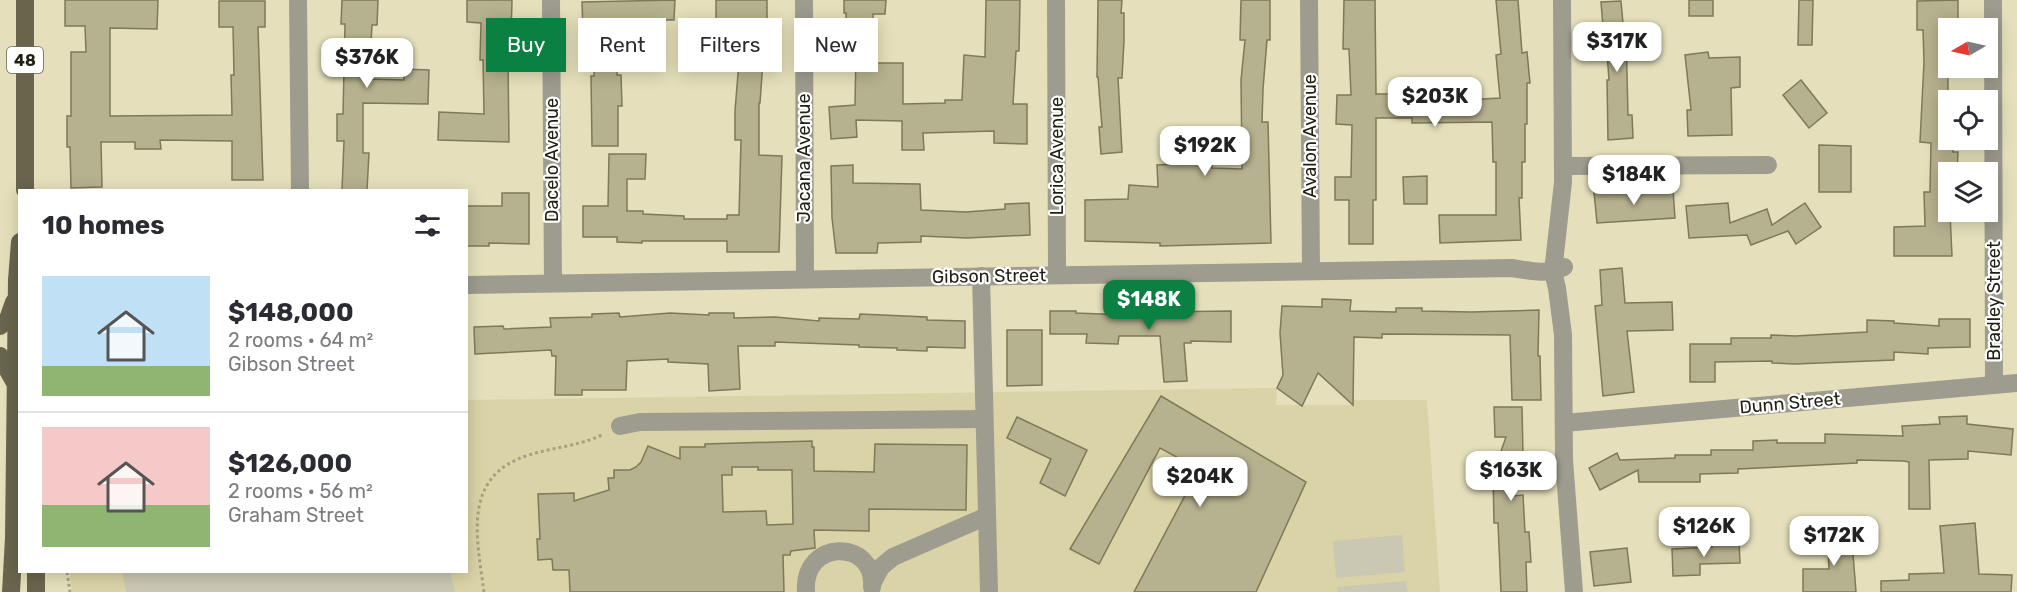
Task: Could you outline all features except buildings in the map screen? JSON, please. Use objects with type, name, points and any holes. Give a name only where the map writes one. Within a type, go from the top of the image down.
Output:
[{"type":"main road","name":"48","points":[[24,0],[25,189]]},
{"type":"main road","points":[[11,592],[18,277]]},
{"type":"main road","points":[[0,326],[8,319],[17,295]]},
{"type":"main road","points":[[0,356],[12,374],[16,388]]},
{"type":"main road","points":[[36,573],[36,592]]},
{"type":"street","points":[[298,0],[300,189]]},
{"type":"street","name":"Dacelo Avenue","points":[[551,0],[553,284]]},
{"type":"street","name":"Jacana Avenue","points":[[804,0],[805,279]]},
{"type":"street","name":"Lorica Avenue","points":[[1056,0],[1057,275]]},
{"type":"street","name":"Avalon Avenue","points":[[1309,0],[1311,271]]},
{"type":"street","points":[[1562,0],[1563,174],[1569,213],[1569,236],[1557,267],[1569,303],[1568,320],[1563,335],[1565,482],[1574,592]]},
{"type":"street","name":"Bradley Street","points":[[1992,0],[1994,385]]},
{"type":"street","points":[[1563,174],[1768,165]]},
{"type":"street","name":"Gibson Street","points":[[468,285],[1512,268],[1543,262],[1557,267]]},
{"type":"street","points":[[981,276],[989,592]]},
{"type":"street","name":"Dunn Street","points":[[1564,423],[2017,383]]},
{"type":"street","points":[[620,426],[640,422],[984,419]]},
{"type":"street","points":[[872,587],[881,567],[893,558],[987,516]]},
{"type":"street","points":[[806,592],[808,570],[814,561],[833,551],[893,558]]},
{"type":"street","points":[[854,554],[869,568],[872,587]]},
{"type":"path","points":[[484,592],[477,525],[478,507],[486,483],[495,473],[526,455],[572,446],[594,439],[620,426]]},
{"type":"path","points":[[67,573],[70,592]]},
{"type":"shaded area","points":[[1277,388],[1276,405],[1353,405],[1353,400],[1427,400],[1440,592],[72,592],[70,573],[468,573],[468,400]]},
{"type":"shaded area","points":[[1402,535],[1405,572],[1336,578],[1333,541]]},
{"type":"shaded area","points":[[122,573],[450,573],[455,592],[126,592]]},
{"type":"shaded area","points":[[1406,581],[1408,592],[1338,592],[1337,587]]}]
